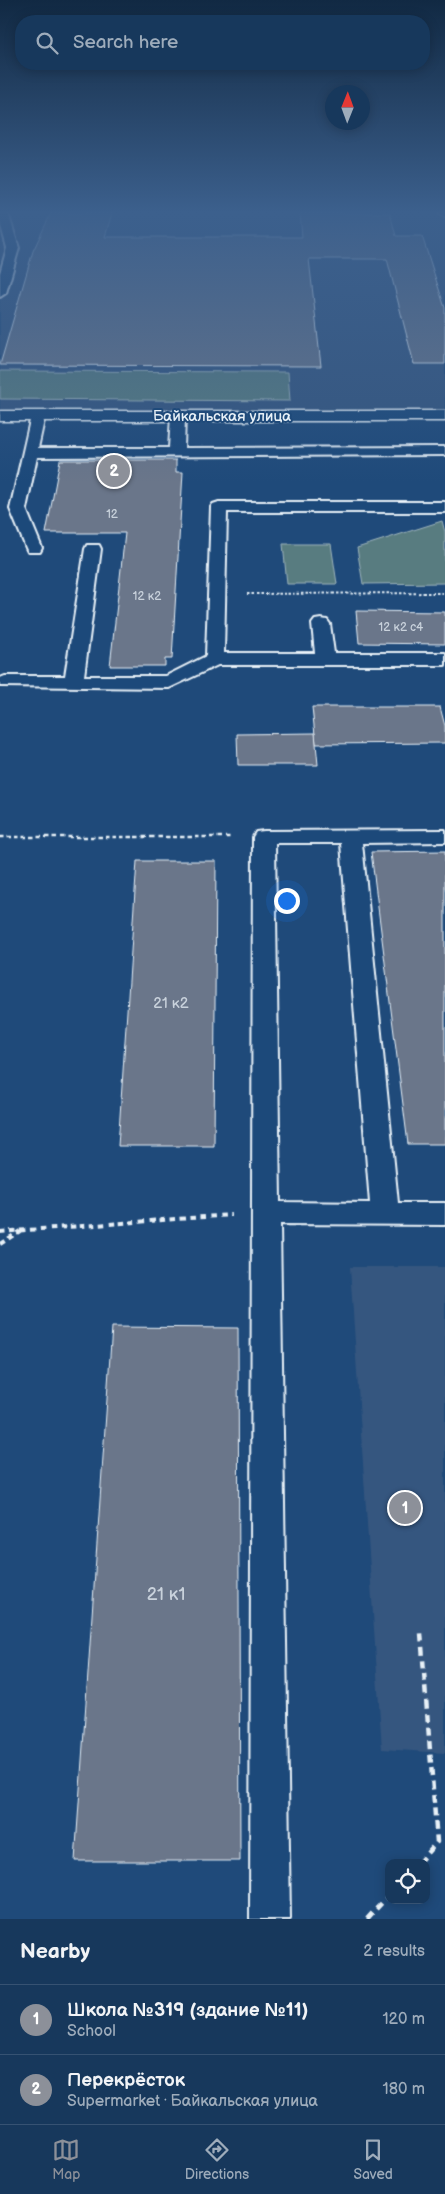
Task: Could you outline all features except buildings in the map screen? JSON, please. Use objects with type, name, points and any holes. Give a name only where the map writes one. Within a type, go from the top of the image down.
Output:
[{"type":"street","name":"Байкальская улица","points":[[0,416],[445,416]]},
{"type":"lane","points":[[34,548],[18,509],[38,416]]},
{"type":"lane","points":[[176,452],[178,416]]},
{"type":"lane","points":[[30,452],[445,451]]},
{"type":"lane","points":[[215,659],[219,506],[445,507]]},
{"type":"lane","points":[[74,682],[93,550]]},
{"type":"lane","points":[[321,624],[325,659]]},
{"type":"lane","points":[[5,682],[169,682],[215,659],[445,659]]},
{"type":"lane","points":[[270,1919],[264,837],[445,836]]},
{"type":"lane","points":[[351,837],[385,1214]]},
{"type":"lane","points":[[265,1212],[445,1214]]},
{"type":"path","points":[[217,594],[445,593]]},
{"type":"path","points":[[0,836],[264,837]]},
{"type":"path","points":[[0,1232],[265,1212]]},
{"type":"path","points":[[0,1244],[22,1229]]},
{"type":"path","points":[[421,1633],[437,1842],[422,1859]]},
{"type":"path","points":[[367,1919],[385,1899]]},
{"type":"shaded area","points":[[0,303],[445,303],[445,410],[0,409]]},
{"type":"shaded area","points":[[350,1267],[445,1267],[445,1753],[382,1749]]},
{"type":"green space","points":[[0,371],[288,372],[290,401],[0,399]]},
{"type":"green space","points":[[442,521],[445,532],[445,583],[363,584],[357,548]]},
{"type":"green space","points":[[283,544],[331,544],[337,584],[287,584]]},
{"type":"place","name":"Перекрёсток","points":[[114,471]]},
{"type":"place","name":"Школа №319 (здание №11)","points":[[405,1508]]}]
